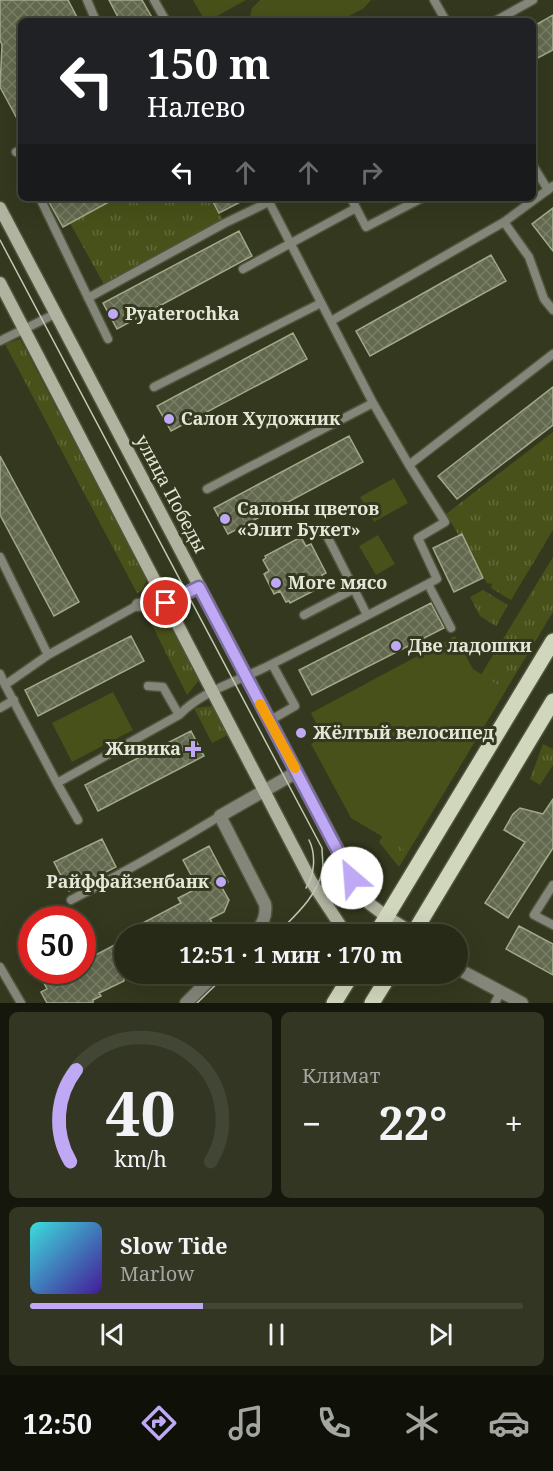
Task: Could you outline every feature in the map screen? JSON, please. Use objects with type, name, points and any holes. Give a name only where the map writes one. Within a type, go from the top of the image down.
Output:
[{"type":"main road","name":"улица Победы","points":[[0,208],[269,722],[366,901],[398,924]]},
{"type":"main road","points":[[0,283],[316,889],[339,924]]},
{"type":"main road","points":[[382,924],[553,640]]},
{"type":"main road","points":[[419,924],[553,701]]},
{"type":"main road","points":[[334,1003],[346,984]]},
{"type":"main road","points":[[372,1003],[384,984]]},
{"type":"street","points":[[138,605],[166,603],[199,587]]},
{"type":"street","points":[[261,924],[267,912],[265,904],[220,816],[297,772]]},
{"type":"street","points":[[468,974],[522,1003]]},
{"type":"street","points":[[186,1003],[205,984]]},
{"type":"lane","points":[[87,0],[95,18]]},
{"type":"lane","points":[[154,0],[164,18]]},
{"type":"lane","points":[[434,0],[444,18]]},
{"type":"lane","points":[[500,18],[533,0]]},
{"type":"lane","points":[[536,169],[551,188],[536,199]]},
{"type":"lane","points":[[41,201],[108,339]]},
{"type":"lane","points":[[88,298],[266,201]]},
{"type":"lane","points":[[57,783],[178,715],[189,704],[213,690],[273,664],[437,579],[418,538],[445,522],[373,404],[269,201]]},
{"type":"lane","points":[[352,201],[366,227],[416,201]]},
{"type":"lane","points":[[331,321],[504,222],[533,201]]},
{"type":"lane","points":[[243,269],[356,208]]},
{"type":"lane","points":[[504,222],[529,258],[544,299],[553,310]]},
{"type":"lane","points":[[154,387],[321,303]]},
{"type":"lane","points":[[0,341],[55,314]]},
{"type":"lane","points":[[409,465],[553,354]]},
{"type":"lane","points":[[207,489],[373,404]]},
{"type":"lane","points":[[324,530],[367,615]]},
{"type":"lane","points":[[0,557],[48,655]]},
{"type":"lane","points":[[428,584],[451,628]]},
{"type":"lane","points":[[304,615],[354,589]]},
{"type":"lane","points":[[5,684],[48,655],[138,605]]},
{"type":"lane","points":[[269,722],[295,706],[273,664]]},
{"type":"lane","points":[[0,674],[78,820]]},
{"type":"lane","points":[[148,686],[163,687],[178,715]]},
{"type":"lane","points":[[0,708],[14,700]]},
{"type":"lane","points":[[70,900],[133,868],[151,855],[220,816]]},
{"type":"lane","points":[[553,885],[534,915],[553,925]]},
{"type":"lane","points":[[0,967],[21,1003]]},
{"type":"lane","points":[[495,1003],[501,992]]},
{"type":"green space","points":[[193,0],[246,0],[213,18],[203,18]]},
{"type":"green space","points":[[260,0],[371,0],[364,8],[346,18],[250,18],[252,8]]},
{"type":"green space","points":[[110,201],[213,201],[225,223],[106,288],[70,223]]},
{"type":"green space","points":[[20,339],[147,579],[142,591],[137,593],[5,344]]},
{"type":"green space","points":[[553,432],[553,530],[511,600],[491,588],[492,584],[487,583],[446,514]]},
{"type":"green space","points":[[394,478],[408,503],[374,522],[360,497]]},
{"type":"green space","points":[[378,535],[395,564],[376,575],[359,546]]},
{"type":"green space","points":[[553,557],[553,612],[399,867],[379,842]]},
{"type":"green space","points":[[483,590],[508,605],[496,626],[480,616],[470,597]]},
{"type":"green space","points":[[161,607],[199,680],[187,695],[144,609]]},
{"type":"green space","points":[[455,636],[473,669],[506,690],[408,852],[351,818],[311,744],[323,737],[311,713]]},
{"type":"green space","points":[[113,692],[133,730],[72,762],[52,723]]},
{"type":"green space","points":[[213,706],[228,735],[212,743],[194,708]]},
{"type":"green space","points":[[543,744],[553,749],[553,765],[540,785],[530,779]]},
{"type":"building","points":[[0,0],[68,0],[77,18],[18,18],[18,120],[0,87],[2,45]]},
{"type":"building","points":[[109,0],[142,0],[152,18],[118,18]]},
{"type":"building","points":[[553,15],[553,50],[536,59],[536,25]]},
{"type":"building","points":[[51,201],[111,201],[63,227],[49,202]]},
{"type":"building","points":[[213,201],[242,201],[219,213]]},
{"type":"building","points":[[553,208],[553,251],[532,224]]},
{"type":"building","points":[[239,231],[252,256],[117,329],[103,303]]},
{"type":"building","points":[[491,255],[506,281],[370,356],[356,331]]},
{"type":"building","points":[[293,333],[307,359],[171,431],[157,406]]},
{"type":"building","points":[[553,387],[553,425],[457,499],[438,476]]},
{"type":"building","points":[[349,436],[363,462],[228,534],[214,508]]},
{"type":"building","points":[[0,456],[79,602],[54,616],[0,515]]},
{"type":"building","points":[[462,534],[483,578],[454,592],[433,548]]},
{"type":"building","points":[[301,537],[306,546],[311,544],[326,573],[322,575],[327,584],[290,603],[286,602],[280,591],[274,594],[264,574],[269,571],[263,560],[265,556]]},
{"type":"building","points":[[431,603],[444,628],[312,695],[299,670]]},
{"type":"building","points":[[131,636],[144,661],[38,716],[25,690]]},
{"type":"building","points":[[191,731],[204,756],[98,811],[85,785]]},
{"type":"building","points":[[553,799],[553,848],[508,918],[485,903],[525,842],[504,830],[513,814],[520,808],[543,814]]},
{"type":"building","points":[[102,839],[116,867],[69,891],[54,862]]},
{"type":"building","points":[[209,846],[228,882],[221,886],[229,900],[224,912],[210,919],[213,924],[141,924],[181,903],[178,898],[198,888],[183,860]]},
{"type":"building","points":[[519,926],[553,944],[553,975],[506,949]]},
{"type":"building","points":[[114,945],[114,984],[118,984],[99,993],[101,996],[93,1000],[93,1003],[47,1003],[41,992],[47,989],[44,984],[96,984],[96,955]]},
{"type":"tram line","points":[[0,240],[322,848],[323,869],[315,890],[304,906],[287,924]]},
{"type":"tram line","points":[[306,888],[314,864],[309,840]]},
{"type":"tram line","points":[[197,1003],[217,984]]},
{"type":"slow traffic","points":[[260,704],[295,768]]},
{"type":"place","name":"Pyaterochka","points":[[113,314]]},
{"type":"place","name":"Салон Художник","points":[[169,419]]},
{"type":"place","name":"Салоны цветов «Элит Букет»","points":[[225,519]]},
{"type":"place","name":"More мясо","points":[[276,583]]},
{"type":"place","name":"Две ладошки","points":[[396,646]]},
{"type":"place","name":"Жёлтый велосипед","points":[[301,733]]},
{"type":"place","name":"Живика","points":[[193,749]]},
{"type":"place","name":"Райффайзенбанк","points":[[221,882]]},
{"type":"route","points":[[166,603],[199,587],[352,878]]}]
